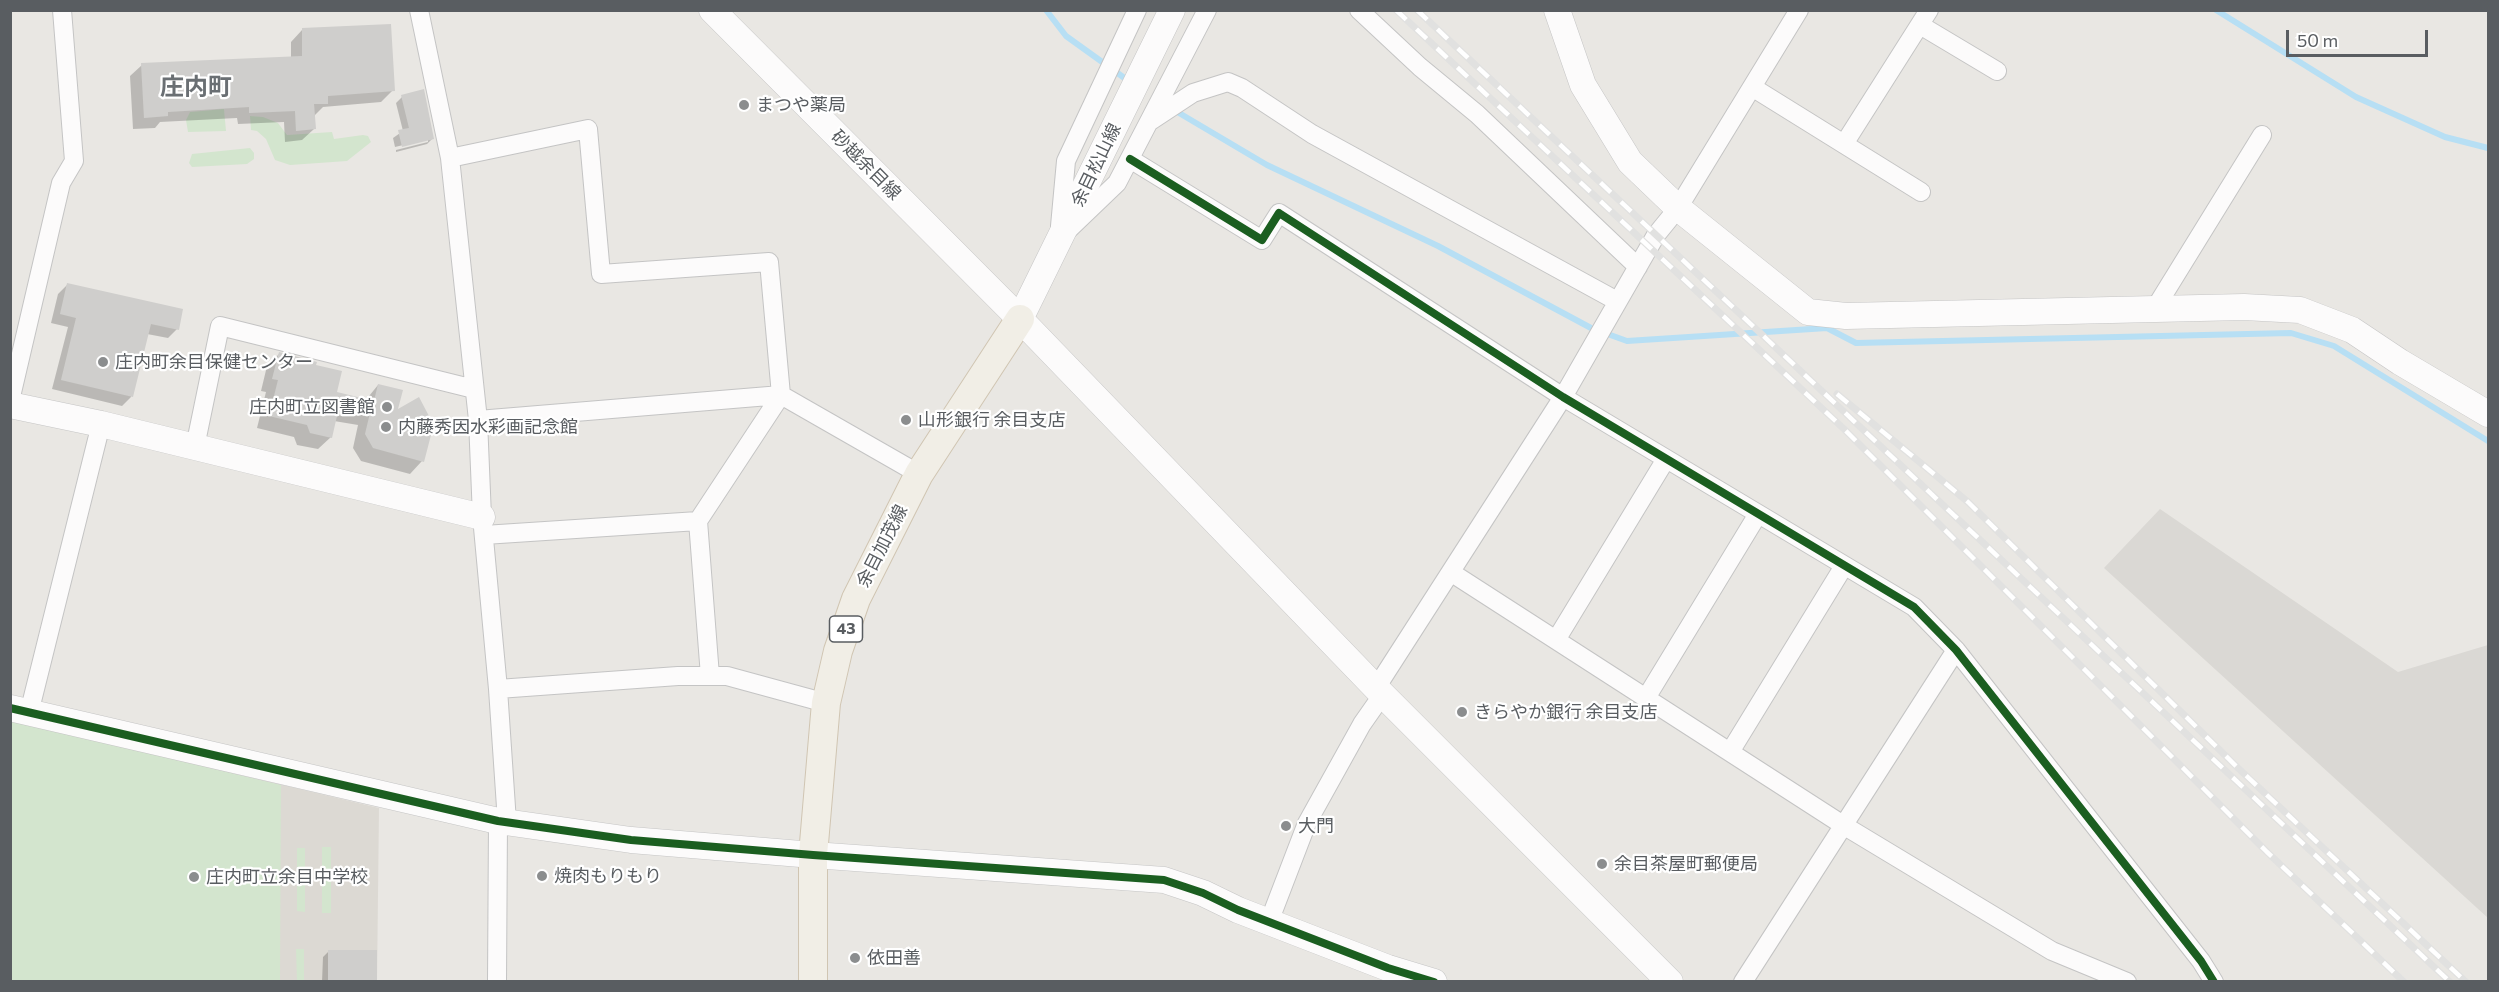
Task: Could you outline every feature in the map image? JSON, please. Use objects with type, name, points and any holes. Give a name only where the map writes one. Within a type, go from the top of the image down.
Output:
[{"type":"main road","name":"余目加茂線","points":[[813,981],[813,855],[826,703],[838,651],[856,599],[919,474],[1020,319]]},
{"type":"street","points":[[62,10],[74,161],[61,183],[10,403],[195,447],[483,526],[698,521]]},
{"type":"street","points":[[419,10],[450,158],[478,420],[483,526],[498,689],[502,822],[497,981]]},
{"type":"street","name":"砂越余目線","points":[[712,10],[1020,319],[1379,691],[1670,981]]},
{"type":"street","points":[[1059,239],[1066,161],[1137,10]]},
{"type":"street","name":"余目松山線","points":[[1020,319],[1172,10]]},
{"type":"street","points":[[1059,239],[1117,183],[1207,10]]},
{"type":"street","points":[[1359,10],[1420,67],[1477,114],[1638,267]]},
{"type":"street","points":[[1557,10],[1583,85],[1630,162],[1678,208],[1808,312],[1846,316],[2244,307],[2300,310],[2352,330],[2400,362],[2488,414]]},
{"type":"street","points":[[1269,922],[1307,823],[1379,691],[1563,397],[1656,236],[1678,208],[1799,10]]},
{"type":"street","points":[[1844,144],[1925,18],[1997,71]]},
{"type":"street","points":[[1149,122],[1193,93],[1228,82],[1242,88],[1312,134],[1617,301]]},
{"type":"street","points":[[1752,87],[1921,192]]},
{"type":"street","points":[[450,158],[588,129],[601,274],[769,262],[781,395],[698,521],[710,676]]},
{"type":"street","points":[[2154,310],[2262,135]]},
{"type":"street","points":[[1130,159],[1262,240],[1279,213],[1563,397],[1914,607],[1956,650],[2201,961],[2214,981]]},
{"type":"street","points":[[195,447],[220,326],[474,388]]},
{"type":"street","points":[[478,420],[781,395],[919,474]]},
{"type":"street","points":[[101,424],[20,710],[502,822],[631,840],[1164,880],[1203,893],[1269,922],[1388,968],[1434,981]]},
{"type":"street","points":[[1556,640],[1666,459]]},
{"type":"street","points":[[1646,698],[1758,514]]},
{"type":"street","points":[[1730,752],[1845,566]]},
{"type":"street","points":[[1452,573],[1843,825],[2052,951],[2127,981]]},
{"type":"street","points":[[1743,981],[1956,650]]},
{"type":"street","points":[[498,689],[678,676],[727,676],[826,703]]},
{"type":"shaded area","points":[[2160,509],[2398,672],[2488,645],[2488,918],[2104,568]]},
{"type":"shaded area","name":"庄内町立余目中学校","points":[[11,720],[379,808],[377,981],[11,982]]},
{"type":"green space","points":[[224,109],[226,131],[188,132],[186,120],[190,112]]},
{"type":"green space","points":[[250,116],[263,117],[278,123],[287,135],[332,132],[334,139],[363,135],[368,136],[371,142],[347,161],[290,165],[275,160],[266,139],[257,131],[251,130]]},
{"type":"green space","points":[[250,148],[254,153],[254,159],[247,164],[192,167],[189,163],[192,154]]},
{"type":"green space","name":"庄内町立余目中学校","points":[[11,720],[281,785],[280,981],[11,982]]},
{"type":"green space","points":[[322,847],[331,847],[331,913],[322,913]]},
{"type":"green space","points":[[297,848],[305,848],[305,912],[297,911]]},
{"type":"green space","points":[[296,949],[304,949],[304,981],[297,981]]},
{"type":"building","points":[[391,24],[395,91],[328,96],[328,104],[314,104],[316,129],[296,131],[295,111],[249,113],[249,107],[168,112],[168,116],[144,118],[141,63],[302,56],[302,28]]},
{"type":"building","points":[[424,89],[434,139],[402,147],[398,130],[409,128],[401,95]]},
{"type":"building","points":[[67,283],[183,309],[179,330],[151,324],[133,397],[61,380],[76,318],[60,314]]},
{"type":"building","name":"庄内町立図書館","points":[[279,352],[342,371],[337,392],[374,401],[378,384],[403,390],[398,409],[419,397],[430,418],[411,429],[431,435],[424,462],[373,448],[365,434],[370,413],[339,407],[332,438],[310,433],[307,425],[269,416],[278,380],[272,379]]},
{"type":"building","points":[[328,950],[377,950],[377,981],[328,981]]},
{"type":"waterway","points":[[1046,10],[1066,36],[1130,82]]},
{"type":"waterway","points":[[2216,10],[2356,97],[2445,137],[2488,148]]},
{"type":"waterway","points":[[1174,110],[1267,165],[1438,246],[1591,328],[1627,341],[1827,328],[1856,343],[2291,333],[2334,346],[2488,441]]},
{"type":"railway","points":[[1396,10],[1844,429],[2267,852],[2404,982]]},
{"type":"railway","points":[[1417,10],[2450,982]]},
{"type":"railway","points":[[1837,394],[1968,502],[2238,768],[2466,982]]},
{"type":"cycle path","points":[[1130,159],[1262,240],[1279,213],[1563,397],[1914,607],[1956,650],[2201,961],[2214,982]]},
{"type":"cycle path","points":[[10,708],[498,821],[631,840],[1164,880],[1203,893],[1238,910],[1388,968],[1434,982]]},
{"type":"place","name":"まつや薬局","points":[[744,105]]},
{"type":"place","name":"庄内町余目保健センター","points":[[103,362]]},
{"type":"place","name":"庄内町立図書館","points":[[387,407]]},
{"type":"place","name":"山形銀行 余目支店","points":[[906,420]]},
{"type":"place","name":"内藤秀因水彩画記念館","points":[[386,427]]},
{"type":"place","name":"きらやか銀行 余目支店","points":[[1462,712]]},
{"type":"place","name":"大門","points":[[1286,826]]},
{"type":"place","name":"余目茶屋町郵便局","points":[[1602,864]]},
{"type":"place","name":"焼肉もりもり","points":[[542,876]]},
{"type":"place","name":"庄内町立余目中学校","points":[[194,877]]},
{"type":"place","name":"依田善","points":[[855,958]]},
{"type":"district","name":"庄内町","points":[[196,87]]}]
